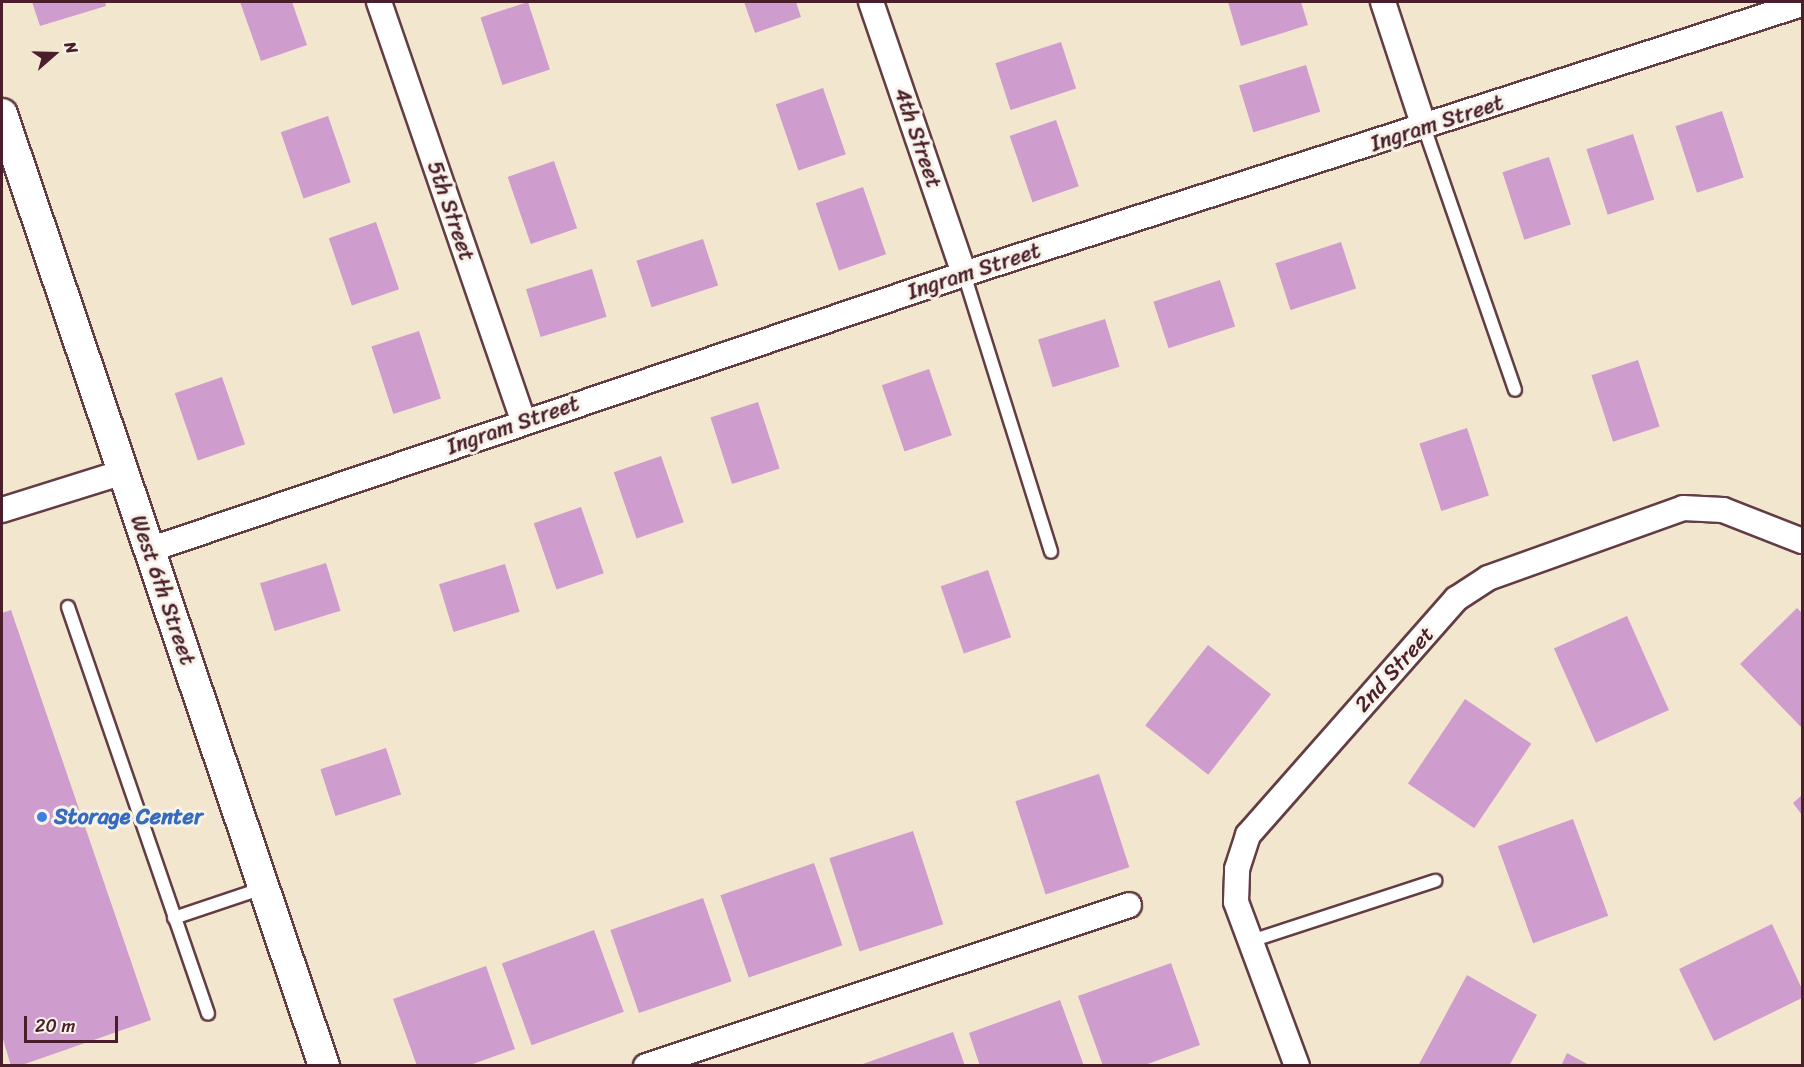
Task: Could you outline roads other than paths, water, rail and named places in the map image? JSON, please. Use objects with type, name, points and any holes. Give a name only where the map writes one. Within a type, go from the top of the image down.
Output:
[{"type":"street","name":"5th Street","points":[[379,2],[523,421]]},
{"type":"street","name":"4th Street","points":[[871,2],[964,274]]},
{"type":"street","points":[[1383,2],[1424,127]]},
{"type":"street","name":"Ingram Street","points":[[149,550],[523,421],[964,274],[1803,4]]},
{"type":"street","name":"West 6th Street","points":[[2,114],[6,146],[123,472],[324,1065]]},
{"type":"street","points":[[2,510],[123,472]]},
{"type":"street","name":"2nd Street","points":[[1297,1065],[1236,902],[1237,869],[1248,834],[1456,600],[1488,578],[1683,508],[1723,510],[1803,541]]},
{"type":"street","points":[[646,1065],[1129,905]]},
{"type":"lane","points":[[1424,127],[1515,390]]},
{"type":"lane","points":[[964,274],[1051,552]]},
{"type":"lane","points":[[68,607],[208,1014]]},
{"type":"lane","points":[[1251,941],[1435,881]]},
{"type":"lane","points":[[174,918],[264,888]]},
{"type":"place","name":"Storage Center","points":[[42,817]]}]
